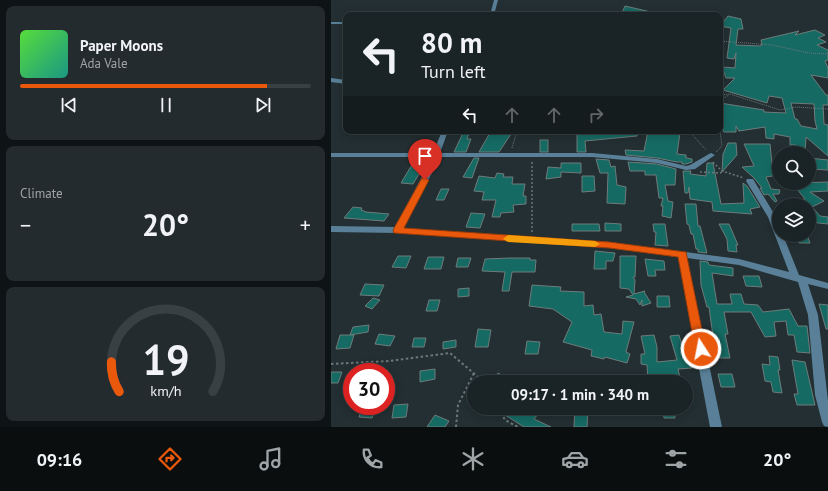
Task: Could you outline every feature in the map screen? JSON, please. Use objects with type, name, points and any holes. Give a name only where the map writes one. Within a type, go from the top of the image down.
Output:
[{"type":"street","points":[[493,12],[496,0]]},
{"type":"street","points":[[331,23],[343,23]]},
{"type":"street","points":[[331,80],[343,82]]},
{"type":"street","points":[[397,230],[427,177],[444,134]]},
{"type":"street","points":[[331,156],[592,155],[657,161],[686,168],[692,167],[711,155]]},
{"type":"street","points":[[750,181],[772,219]]},
{"type":"street","points":[[331,229],[397,230],[609,245],[739,262],[799,280],[828,286]]},
{"type":"street","points":[[782,242],[813,315],[821,395],[828,422]]},
{"type":"street","points":[[682,254],[716,427]]},
{"type":"path","points":[[723,40],[745,44],[779,46],[799,52],[828,54]]},
{"type":"path","points":[[723,98],[730,94]]},
{"type":"path","points":[[723,95],[730,94],[780,110],[796,107],[828,109]]},
{"type":"path","points":[[510,154],[516,134]]},
{"type":"path","points":[[711,155],[722,146],[720,134]]},
{"type":"path","points":[[532,240],[531,194],[533,158]]},
{"type":"path","points":[[686,168],[702,172],[720,173],[724,171]]},
{"type":"path","points":[[331,364],[389,361],[450,353],[474,373],[460,396],[454,419],[456,427]]},
{"type":"path","points":[[502,415],[505,420],[517,427]]},
{"type":"building","points":[[625,6],[651,12],[622,12]]},
{"type":"building","points":[[728,16],[741,19],[743,29],[738,29],[736,45],[760,46],[762,45],[761,40],[799,31],[795,35],[815,30],[825,35],[818,38],[826,42],[817,45],[828,50],[828,60],[825,61],[828,68],[828,78],[811,75],[826,95],[828,95],[828,105],[823,105],[824,124],[828,125],[828,156],[806,137],[805,146],[790,145],[790,137],[774,134],[774,139],[766,138],[765,127],[739,131],[736,126],[736,132],[724,132],[723,103],[764,110],[764,112],[786,113],[782,98],[769,96],[767,103],[723,90],[735,78],[726,78],[723,67],[735,68],[736,53],[734,59],[727,58],[731,28],[723,27],[723,22]],"holes":[[[791,103],[814,104],[817,129],[801,126],[797,119],[795,119]]]},
{"type":"building","points":[[463,134],[469,134],[467,139],[471,139],[466,152],[454,152]]},
{"type":"building","points":[[489,134],[511,134],[499,152],[479,152]]},
{"type":"building","points":[[577,134],[637,134],[637,136],[585,141],[586,152],[577,152]]},
{"type":"building","points":[[647,134],[680,134],[677,154],[686,155],[686,158],[692,159],[692,162],[682,164],[682,162],[626,155],[625,150],[644,151]]},
{"type":"building","points":[[540,140],[548,140],[548,152],[540,152]]},
{"type":"building","points":[[728,143],[736,143],[737,155],[722,172],[723,154]]},
{"type":"building","points":[[744,144],[770,144],[772,176],[766,177],[772,190],[780,190],[779,194],[773,194],[775,198],[772,199],[768,194],[764,195],[760,188],[762,188],[742,167],[754,166]]},
{"type":"building","points":[[474,158],[479,158],[472,178],[463,177]]},
{"type":"building","points":[[596,159],[609,160],[611,167],[615,166],[617,185],[626,187],[625,204],[607,203],[608,173],[600,173]]},
{"type":"building","points":[[816,159],[828,160],[828,170],[816,169]]},
{"type":"building","points":[[628,162],[657,164],[676,169],[675,185],[665,185],[668,201],[673,202],[671,218],[662,216],[663,206],[661,206],[663,198],[659,198],[656,175],[645,175],[645,171],[630,171]]},
{"type":"building","points":[[413,163],[425,164],[413,184],[401,183]]},
{"type":"building","points":[[561,163],[581,163],[581,173],[561,172],[561,177],[546,179],[548,167],[561,168]]},
{"type":"building","points":[[707,163],[713,163],[721,204],[744,203],[743,183],[747,186],[760,207],[750,209],[752,214],[713,211],[712,202],[690,199],[689,187],[688,193],[685,193],[683,171],[691,171],[690,174],[706,176]]},
{"type":"building","points":[[497,173],[504,174],[503,177],[513,177],[512,184],[525,184],[523,196],[526,196],[526,204],[513,205],[514,212],[501,213],[500,217],[492,217],[496,200],[482,200],[484,192],[474,191],[479,176],[495,178]]},
{"type":"building","points":[[582,176],[594,176],[595,191],[582,192]]},
{"type":"building","points":[[816,182],[828,182],[828,191],[810,192],[824,201],[816,205],[816,198],[804,198],[798,190],[816,190]]},
{"type":"building","points":[[441,189],[449,189],[444,200],[436,200]]},
{"type":"building","points":[[685,204],[696,204],[698,226],[700,226],[707,253],[698,252],[698,249],[696,249],[693,234],[691,234],[689,225],[687,224]]},
{"type":"building","points":[[353,207],[362,208],[361,210],[366,212],[389,214],[384,221],[344,218]]},
{"type":"building","points":[[816,212],[820,216],[828,217],[828,224],[816,223]]},
{"type":"building","points":[[471,213],[485,214],[480,228],[466,227]]},
{"type":"building","points":[[605,223],[621,224],[621,231],[605,231]]},
{"type":"building","points":[[572,224],[599,224],[600,231],[572,231]]},
{"type":"building","points":[[653,224],[665,224],[668,246],[655,245],[656,232],[654,232]]},
{"type":"building","points":[[719,224],[729,224],[738,245],[736,245],[737,252],[728,251],[727,239]]},
{"type":"building","points":[[799,242],[810,243],[799,243]]},
{"type":"building","points":[[595,251],[615,253],[613,261],[606,261],[606,269],[594,269]]},
{"type":"building","points":[[398,256],[411,256],[406,268],[392,267]]},
{"type":"building","points":[[620,256],[636,256],[635,277],[633,277],[635,280],[634,294],[645,291],[644,292],[651,303],[642,306],[642,300],[640,305],[636,299],[626,297],[633,295],[629,289],[620,288]]},
{"type":"building","points":[[428,257],[444,257],[441,269],[424,269]]},
{"type":"building","points":[[458,258],[471,258],[468,267],[456,267]]},
{"type":"building","points":[[530,258],[530,260],[536,260],[535,272],[512,272],[509,291],[502,291],[505,272],[482,271],[485,259]]},
{"type":"building","points":[[645,259],[664,261],[665,270],[655,270],[656,276],[648,276]]},
{"type":"building","points":[[700,261],[708,262],[709,265],[733,268],[733,276],[712,273],[717,304],[732,304],[730,294],[741,294],[744,304],[758,305],[763,312],[789,309],[798,326],[807,326],[810,353],[797,352],[794,335],[788,335],[786,321],[774,322],[776,336],[765,337],[751,312],[724,312],[728,334],[725,334],[730,358],[716,358],[709,307],[707,307],[701,285]]},
{"type":"building","points":[[743,276],[759,276],[762,287],[746,286]]},
{"type":"building","points":[[365,284],[384,285],[379,296],[360,295]]},
{"type":"building","points":[[532,285],[561,287],[560,291],[584,292],[584,306],[593,305],[594,315],[601,314],[604,332],[622,334],[623,321],[634,322],[626,352],[630,354],[627,363],[605,357],[604,359],[591,356],[592,350],[563,342],[572,322],[553,309],[529,306]]},
{"type":"building","points":[[469,288],[469,296],[458,297],[458,289]]},
{"type":"building","points":[[657,296],[669,296],[670,307],[657,307]]},
{"type":"building","points":[[373,298],[380,300],[372,309],[365,306]]},
{"type":"building","points":[[429,300],[440,300],[437,311],[426,311]]},
{"type":"building","points":[[819,304],[828,305],[828,329],[826,329]]},
{"type":"building","points":[[369,325],[368,332],[350,335],[353,327]]},
{"type":"building","points":[[478,329],[491,330],[488,347],[475,347]]},
{"type":"building","points":[[379,334],[395,336],[390,346],[375,344]]},
{"type":"building","points":[[340,335],[354,335],[350,348],[336,349]]},
{"type":"building","points":[[654,335],[657,347],[657,362],[677,360],[670,336],[679,335],[686,358],[689,358],[692,368],[678,369],[679,375],[648,375],[647,365],[641,364],[641,354],[645,354],[641,336]]},
{"type":"building","points":[[414,338],[426,338],[424,347],[412,347]]},
{"type":"building","points":[[456,340],[456,347],[443,349],[443,342]]},
{"type":"building","points":[[527,341],[540,342],[538,354],[525,354]]},
{"type":"building","points":[[769,356],[778,357],[780,370],[778,370],[782,393],[773,392],[771,382],[765,381],[762,364],[770,365]]},
{"type":"building","points":[[792,360],[805,362],[815,405],[797,405],[794,394],[798,394]]},
{"type":"building","points":[[435,369],[435,379],[420,382],[420,371]]},
{"type":"building","points":[[331,372],[342,372],[338,383],[331,383]]},
{"type":"building","points":[[718,374],[732,374],[735,387],[721,387]]},
{"type":"building","points":[[408,404],[406,417],[392,418],[392,415],[395,415],[395,405]]},
{"type":"building","points":[[360,415],[373,415],[372,418],[359,417]]},
{"type":"building","points":[[435,415],[449,421],[445,427],[427,427]]},
{"type":"building","points":[[505,415],[537,415],[534,419],[551,427],[524,427]]},
{"type":"building","points":[[575,415],[588,415],[587,427],[574,427]]},
{"type":"building","points":[[664,415],[675,415],[675,418],[664,418]]},
{"type":"slow traffic","points":[[508,239],[595,244]]},
{"type":"route","points":[[425,180],[397,230],[609,245],[682,254],[701,349]]}]
